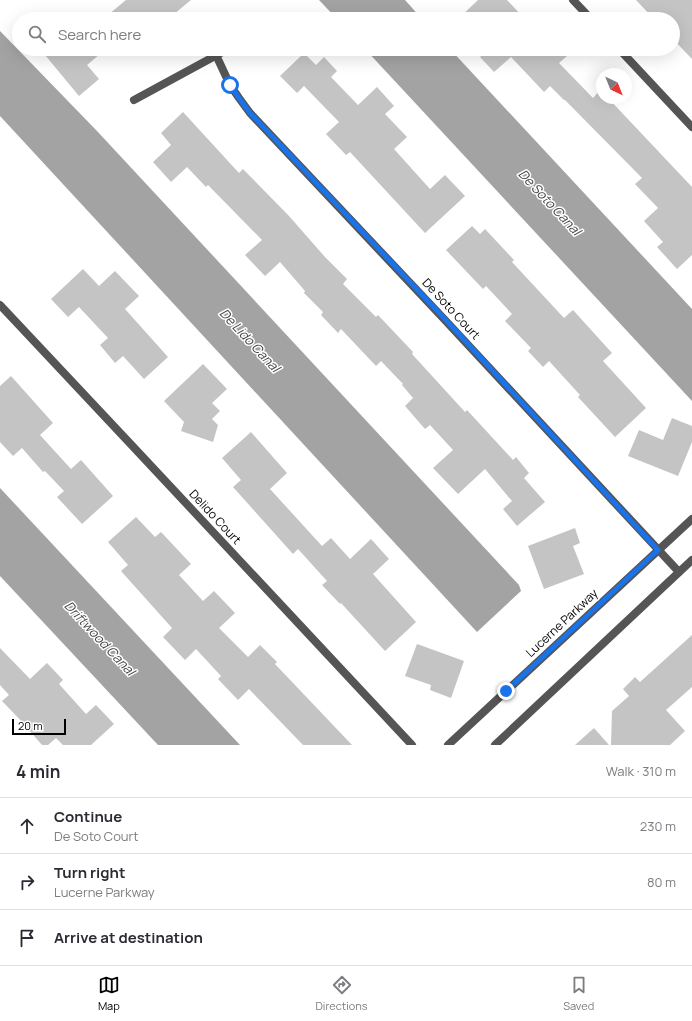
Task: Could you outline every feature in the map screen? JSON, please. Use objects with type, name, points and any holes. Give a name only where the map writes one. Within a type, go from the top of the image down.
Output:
[{"type":"street","points":[[573,0],[584,12]]},
{"type":"street","points":[[134,100],[214,56]]},
{"type":"street","name":"De Soto Court","points":[[216,56],[230,85],[250,113],[444,318],[679,572]]},
{"type":"street","points":[[626,56],[692,127]]},
{"type":"street","name":"Delido Court","points":[[0,305],[412,745]]},
{"type":"street","name":"Lucerne Parkway","points":[[448,745],[692,519]]},
{"type":"street","points":[[495,745],[692,560]]},
{"type":"water","points":[[319,0],[405,0],[416,12],[330,12]]},
{"type":"water","name":"De Lido Canal","points":[[0,31],[12,43],[12,56],[24,56],[97,131],[519,585],[521,591],[477,632],[0,116]]},
{"type":"water","name":"De Soto Canal","points":[[372,56],[457,56],[692,309],[692,401]]},
{"type":"water","name":"Driftwood Canal","points":[[0,488],[240,745],[158,745],[0,576]]},
{"type":"building","points":[[126,0],[191,0],[176,12],[111,12]]},
{"type":"building","points":[[478,0],[507,0],[518,12],[465,12]]},
{"type":"building","points":[[636,0],[692,0],[692,59],[680,46],[680,12],[647,12]]},
{"type":"building","points":[[46,56],[98,56],[87,65],[99,79],[79,96]]},
{"type":"building","points":[[301,56],[307,56],[316,65],[324,57],[337,71],[331,77],[358,105],[377,87],[394,106],[385,114],[407,137],[394,149],[430,189],[445,175],[465,196],[425,233],[350,152],[346,155],[326,134],[339,122],[304,86],[297,93],[280,76]]},
{"type":"building","points":[[481,56],[567,56],[559,63],[593,98],[596,95],[596,104],[614,104],[692,187],[692,255],[677,269],[657,247],[663,242],[644,221],[658,208],[635,184],[642,178],[550,86],[544,92],[511,57],[494,72],[480,57]]},
{"type":"building","points":[[183,112],[239,173],[243,169],[289,216],[325,257],[347,279],[343,284],[376,317],[378,315],[413,352],[412,354],[465,412],[467,410],[513,460],[516,457],[529,473],[524,478],[545,502],[517,526],[503,509],[512,501],[485,469],[458,494],[433,468],[453,450],[430,425],[425,429],[405,406],[413,398],[402,385],[403,384],[381,361],[376,366],[341,329],[338,333],[321,315],[323,312],[304,293],[305,291],[280,262],[265,276],[245,255],[262,240],[208,185],[206,187],[187,167],[171,182],[153,162],[171,145],[161,133]]},
{"type":"building","points":[[472,226],[480,234],[485,229],[514,260],[512,262],[564,318],[573,310],[612,353],[603,361],[646,408],[615,437],[578,397],[580,395],[549,361],[543,367],[528,351],[531,348],[505,321],[512,314],[486,286],[483,289],[446,250]]},
{"type":"building","points":[[83,269],[99,286],[115,271],[139,296],[125,309],[168,357],[144,379],[123,356],[115,363],[100,345],[108,338],[79,307],[68,317],[51,299]]},
{"type":"building","points":[[203,364],[227,389],[212,403],[220,411],[212,419],[218,425],[213,442],[181,431],[184,422],[164,401]]},
{"type":"building","points":[[11,376],[53,423],[40,435],[71,469],[81,460],[113,496],[82,524],[57,497],[64,491],[45,471],[43,472],[22,448],[13,456],[0,442],[0,386]]},
{"type":"building","points":[[672,418],[692,426],[692,442],[678,476],[628,456],[639,430],[663,440]]},
{"type":"building","points":[[251,432],[287,473],[270,489],[322,546],[331,538],[350,559],[371,539],[389,559],[373,574],[416,622],[385,651],[341,603],[340,604],[322,585],[327,581],[298,549],[293,554],[233,487],[241,480],[222,458]]},
{"type":"building","points":[[136,517],[155,537],[161,532],[191,564],[179,575],[203,601],[214,591],[235,613],[219,628],[248,657],[260,645],[277,662],[275,664],[352,745],[303,745],[249,689],[238,700],[218,679],[221,676],[196,649],[185,660],[163,637],[172,628],[121,571],[128,565],[108,542]]},
{"type":"building","points":[[575,528],[580,543],[573,546],[584,574],[544,589],[528,546]]},
{"type":"building","points":[[692,635],[692,687],[666,710],[685,731],[670,745],[611,745],[612,711],[629,696],[623,689],[635,677],[640,682]]},
{"type":"building","points":[[417,644],[464,661],[451,698],[430,690],[431,685],[405,676]]},
{"type":"building","points":[[0,648],[30,679],[47,663],[63,680],[59,684],[86,714],[96,705],[114,724],[91,745],[63,745],[56,738],[48,745],[42,745],[2,701],[9,695],[0,685]]},
{"type":"building","points":[[594,728],[609,745],[575,745]]},
{"type":"route","points":[[230,85],[250,113],[444,318],[658,550],[506,691]]}]
